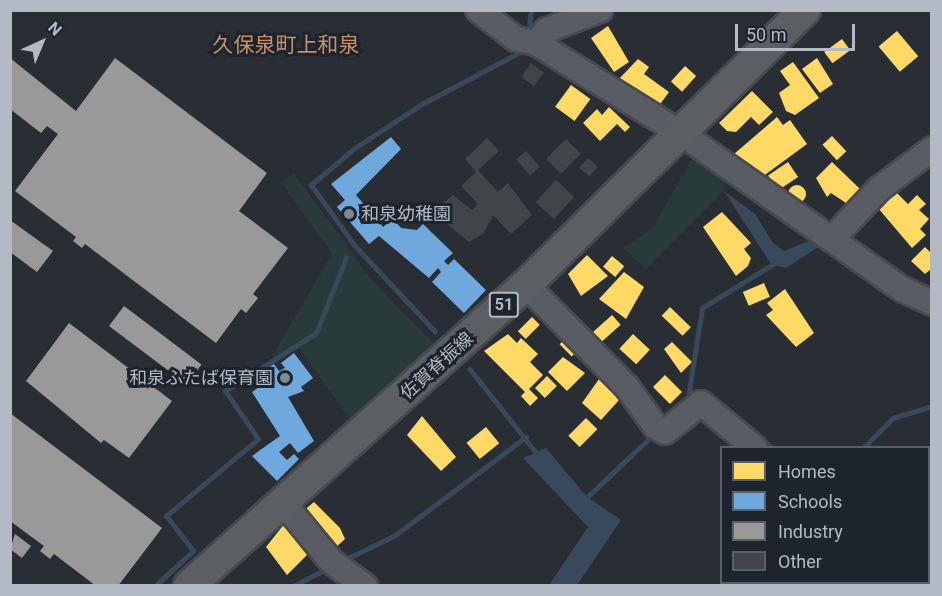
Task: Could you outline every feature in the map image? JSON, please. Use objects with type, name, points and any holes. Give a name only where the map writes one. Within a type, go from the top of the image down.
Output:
[{"type":"main road","name":"佐賀脊振線","points":[[189,585],[281,500],[526,285],[682,134],[805,10]]},
{"type":"street","points":[[478,10],[682,134],[813,224],[902,289],[932,303]]},
{"type":"street","points":[[526,41],[600,10]]},
{"type":"street","points":[[832,239],[879,189],[932,149]]},
{"type":"street","points":[[526,285],[627,387],[661,430],[701,404],[754,446]]},
{"type":"street","points":[[281,500],[336,565],[365,585]]},
{"type":"shaded area","points":[[697,150],[727,171],[724,191],[646,269],[623,248],[652,229]]},
{"type":"shaded area","points":[[294,173],[370,278],[435,345],[350,419],[300,349],[272,356],[332,254],[281,182]]},
{"type":"water","points":[[931,135],[823,244],[786,268],[771,264],[724,191],[755,214],[773,243],[784,251],[816,238]]},
{"type":"water","points":[[546,448],[587,497],[621,520],[577,585],[549,585],[588,527],[523,458]]},
{"type":"building: Homes","points":[[608,26],[629,62],[614,72],[591,38]]},
{"type":"building: Homes","points":[[897,31],[918,56],[900,72],[879,46]]},
{"type":"building: Homes","points":[[842,39],[850,50],[832,63],[824,52]]},
{"type":"building: Homes","points":[[817,58],[833,84],[820,93],[802,69]]},
{"type":"building: Homes","points":[[638,59],[649,67],[644,74],[669,92],[658,107],[617,81]]},
{"type":"building: Homes","points":[[793,62],[819,98],[795,115],[786,111],[779,93],[790,85],[780,71]]},
{"type":"building: Homes","points":[[685,66],[696,76],[682,92],[671,82]]},
{"type":"building: Homes","points":[[571,85],[590,99],[575,121],[555,107]]},
{"type":"building: Homes","points":[[752,91],[773,112],[759,125],[751,117],[736,132],[727,131],[719,123]]},
{"type":"building: Homes","points":[[609,107],[630,127],[625,132],[617,124],[600,141],[583,123],[597,109],[602,115]]},
{"type":"building: Homes","points":[[777,117],[783,125],[790,120],[807,144],[762,177],[734,154]]},
{"type":"building: Homes","points":[[832,136],[846,151],[837,160],[822,145]]},
{"type":"building: Homes","points":[[788,162],[798,177],[778,190],[768,175]]},
{"type":"building: Homes","points":[[832,162],[860,189],[846,203],[831,193],[827,197],[816,178]]},
{"type":"building: Homes","points":[[793,185],[801,185],[806,190],[804,201],[793,203],[788,198],[788,190]]},
{"type":"building: Homes","points":[[895,191],[908,204],[917,195],[926,204],[919,210],[929,219],[920,229],[926,235],[912,248],[878,208]]},
{"type":"building: Homes","points":[[722,212],[751,243],[744,249],[751,258],[748,266],[736,276],[703,227]]},
{"type":"building: Homes","points":[[925,247],[932,254],[932,268],[925,274],[911,261]]},
{"type":"building: Homes","points":[[587,255],[608,276],[581,296],[568,274]]},
{"type":"building: Homes","points":[[612,256],[624,266],[615,277],[603,267]]},
{"type":"building: Homes","points":[[624,272],[644,287],[626,319],[599,299]]},
{"type":"building: Homes","points":[[764,283],[770,297],[749,306],[743,292]]},
{"type":"building: Homes","points":[[785,289],[814,333],[796,347],[766,315],[773,310],[767,303]]},
{"type":"building: Homes","points":[[670,307],[691,327],[683,336],[662,316]]},
{"type":"building: Homes","points":[[612,315],[621,325],[598,345],[590,335]]},
{"type":"building: Homes","points":[[532,317],[540,325],[526,339],[518,331]]},
{"type":"building: Homes","points":[[508,334],[517,343],[521,338],[538,354],[530,362],[543,375],[529,389],[538,398],[530,406],[521,396],[525,392],[484,351]]},
{"type":"building: Homes","points":[[633,334],[650,350],[636,364],[619,349]]},
{"type":"building: Homes","points":[[566,338],[578,350],[572,356],[560,344]]},
{"type":"building: Homes","points":[[672,342],[692,362],[681,373],[664,349]]},
{"type":"building: Homes","points":[[563,357],[585,373],[567,391],[548,372]]},
{"type":"building: Homes","points":[[604,372],[622,388],[615,395],[620,399],[601,420],[582,403]]},
{"type":"building: Homes","points":[[665,375],[682,392],[670,404],[653,387]]},
{"type":"building: Homes","points":[[547,376],[557,386],[545,398],[535,388]]},
{"type":"building: Homes","points":[[422,416],[456,457],[441,471],[407,435]]},
{"type":"building: Homes","points":[[586,418],[597,429],[580,447],[568,436]]},
{"type":"building: Homes","points":[[486,427],[499,443],[480,459],[467,443]]},
{"type":"building: Homes","points":[[314,502],[340,528],[345,539],[334,549],[303,511]]},
{"type":"building: Homes","points":[[285,523],[307,555],[287,575],[266,547]]},
{"type":"building: Schools","points":[[391,137],[401,149],[356,195],[383,227],[393,219],[401,228],[417,230],[423,224],[453,253],[444,261],[448,265],[454,259],[486,290],[464,313],[432,282],[441,272],[438,268],[429,278],[379,236],[369,244],[337,207],[345,200],[331,184]]},
{"type":"building: Schools","points":[[294,353],[313,378],[301,387],[304,391],[288,397],[314,441],[298,453],[290,443],[279,452],[287,460],[294,454],[299,459],[277,481],[252,456],[280,436],[252,392],[266,382],[260,374],[274,364],[279,371],[285,368],[281,363]]},
{"type":"building: Industry","points":[[10,58],[76,111],[115,58],[267,173],[239,211],[288,248],[253,294],[258,298],[246,313],[241,309],[216,343],[85,244],[82,248],[73,241],[76,237],[15,191],[58,134],[47,126],[41,133],[10,109]]},
{"type":"building: Industry","points":[[10,220],[53,251],[37,272],[10,252]]},
{"type":"building: Industry","points":[[124,306],[201,364],[186,384],[109,326]]},
{"type":"building: Industry","points":[[69,323],[172,401],[129,458],[104,440],[101,443],[26,381]]},
{"type":"building: Industry","points":[[10,413],[162,528],[118,586],[96,586],[54,554],[50,559],[40,551],[44,546],[10,521]]},
{"type":"building: Industry","points":[[15,534],[31,546],[22,558],[10,549]]},
{"type":"building: Other","points":[[531,63],[544,72],[534,86],[521,77]]},
{"type":"building: Other","points":[[487,138],[499,151],[478,170],[498,192],[508,183],[532,215],[511,234],[493,215],[484,233],[469,242],[440,218],[448,210],[442,204],[453,195],[472,210],[478,204],[461,186],[476,172],[465,159]]},
{"type":"building: Other","points":[[566,139],[581,154],[561,174],[546,159]]},
{"type":"building: Other","points":[[526,151],[540,167],[530,175],[516,160]]},
{"type":"building: Other","points":[[588,158],[598,167],[589,176],[579,168]]},
{"type":"building: Other","points":[[556,180],[574,197],[554,219],[536,202]]},
{"type":"waterway","points":[[528,34],[531,10]]},
{"type":"waterway","points":[[435,332],[354,245],[311,185],[355,148],[422,104],[526,49]]},
{"type":"waterway","points":[[155,586],[193,551],[166,516],[258,439],[225,391],[316,333],[346,258]]},
{"type":"waterway","points":[[687,404],[702,308],[775,263]]},
{"type":"waterway","points":[[470,369],[539,456]]},
{"type":"waterway","points":[[865,446],[893,418],[932,406]]},
{"type":"waterway","points":[[584,500],[655,433]]},
{"type":"waterway","points":[[759,436],[771,446]]},
{"type":"waterway","points":[[342,561],[394,536],[526,437]]},
{"type":"waterway","points":[[293,586],[327,569]]},
{"type":"place","name":"和泉幼稚園","points":[[349,214]]},
{"type":"place","name":"和泉ふたば保育園","points":[[285,378]]},
{"type":"district","name":"久保泉町上和泉","points":[[286,45]]}]
